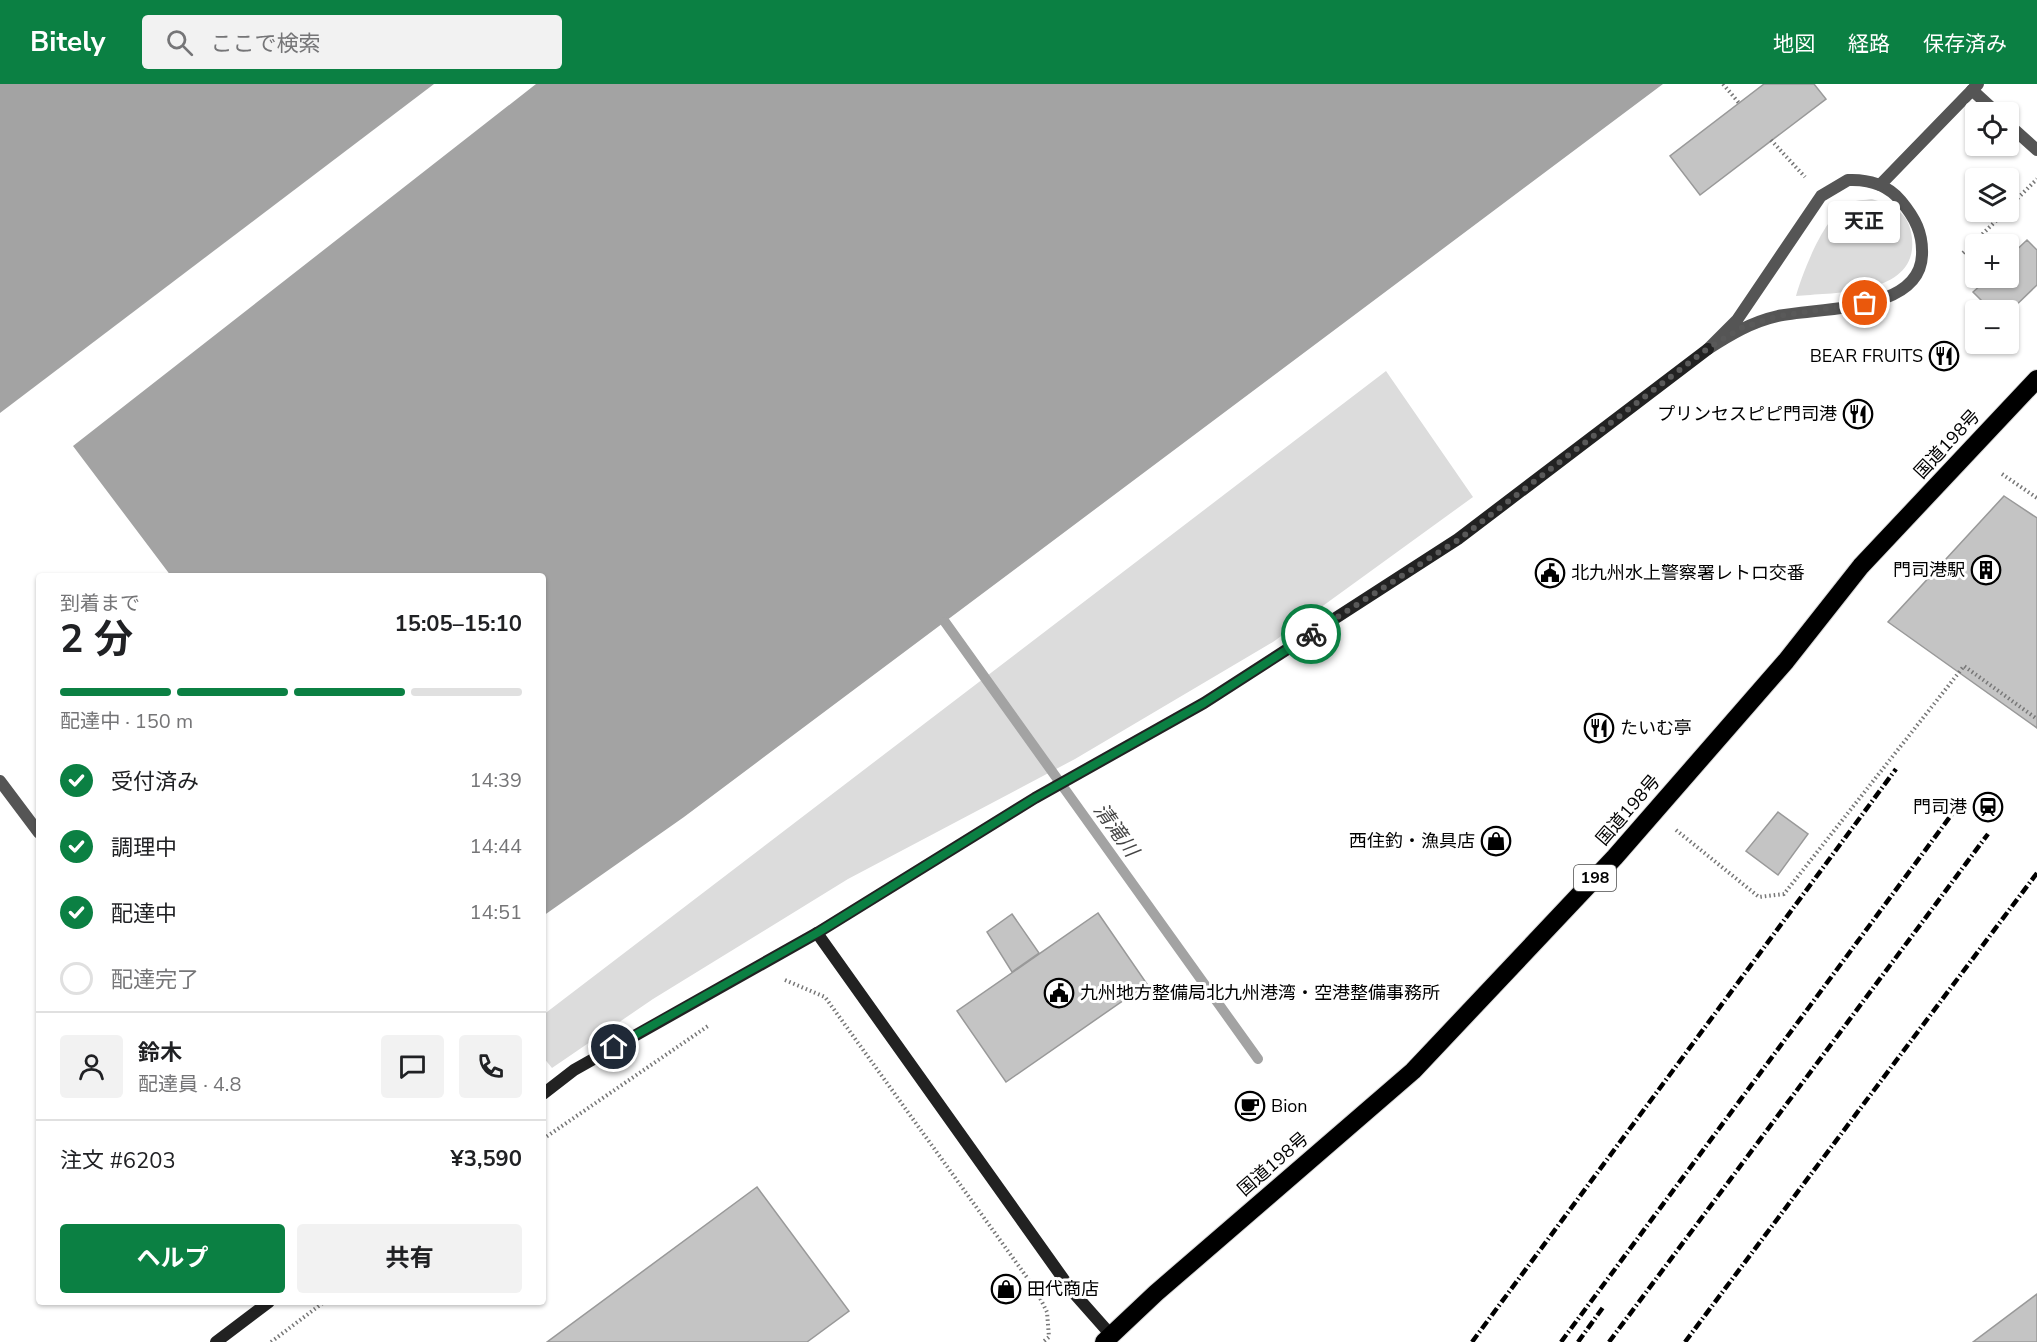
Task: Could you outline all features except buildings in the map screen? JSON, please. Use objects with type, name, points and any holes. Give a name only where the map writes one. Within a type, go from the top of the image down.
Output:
[{"type":"highway","name":"国道198号","points":[[1108,1338],[1413,1071],[1616,857],[1786,661],[1861,566],[2037,379]]},
{"type":"street","points":[[1880,185],[1975,87],[1988,102]]},
{"type":"street","points":[[2019,134],[2037,150]]},
{"type":"street","points":[[546,1092],[574,1070],[817,933],[1035,798],[1204,703],[1458,540],[1707,349],[1741,328],[1778,316],[1849,307],[1903,291],[1921,266],[1922,238],[1913,215],[1898,197],[1880,185],[1866,180],[1848,180],[1821,196],[1737,320],[1707,349]]},
{"type":"street","points":[[0,781],[36,829]]},
{"type":"street","points":[[817,933],[1072,1291],[1108,1338]]},
{"type":"street","points":[[216,1342],[265,1305]]},
{"type":"path","points":[[1724,84],[1739,103]]},
{"type":"path","points":[[1771,140],[1821,196]]},
{"type":"path","points":[[2019,197],[2037,179]]},
{"type":"path","points":[[1964,253],[1995,222]]},
{"type":"path","points":[[2002,474],[2037,498]]},
{"type":"path","points":[[1675,829],[1759,897],[1784,894],[1964,666],[2037,719]]},
{"type":"path","points":[[778,981],[786,980],[825,997],[1036,1290],[1047,1312],[1049,1337],[1043,1342]]},
{"type":"path","points":[[546,1137],[713,1022]]},
{"type":"path","points":[[271,1342],[320,1305]]},
{"type":"shaded area","points":[[0,84],[434,84],[0,413]]},
{"type":"shaded area","points":[[536,84],[1663,84],[684,817],[546,914],[546,573],[169,573],[73,446]]},
{"type":"shaded area","points":[[1872,199],[1897,210],[1909,225],[1911,253],[1904,268],[1891,279],[1873,286],[1853,291],[1796,296],[1816,245],[1832,219],[1849,203]]},
{"type":"shaded area","points":[[1386,371],[1473,497],[1273,642],[1075,759],[848,879],[653,999],[552,1068],[546,1061],[546,1013]]},
{"type":"waterway","name":"清滝川","points":[[945,622],[1258,1059]]},
{"type":"railway","points":[[1472,1342],[1896,769]]},
{"type":"railway","points":[[1561,1342],[1955,810]]},
{"type":"railway","points":[[1609,1342],[1988,834]]},
{"type":"railway","points":[[1685,1342],[2037,873]]},
{"type":"railway","points":[[1578,1342],[1604,1306]]},
{"type":"way so far","points":[[1311,634],[1458,540],[1707,349],[1741,328],[1778,316],[1865,303]]},
{"type":"place","name":"天正","points":[[1865,303]]},
{"type":"place","name":"BEAR FRUITS","points":[[1944,356]]},
{"type":"place","name":"プリンセスピピ門司港","points":[[1858,414]]},
{"type":"place","name":"門司港駅","points":[[1986,570]]},
{"type":"place","name":"北九州水上警察署レトロ交番","points":[[1550,573]]},
{"type":"place","name":"たいむ亭","points":[[1599,728]]},
{"type":"place","name":"門司港","points":[[1988,807]]},
{"type":"place","name":"西住釣・漁具店","points":[[1496,841]]},
{"type":"place","name":"九州地方整備局北九州港湾・空港整備事務所","points":[[1059,993]]},
{"type":"place","name":"Bion","points":[[1250,1106]]},
{"type":"place","name":"田代商店","points":[[1006,1289]]},
{"type":"route","points":[[614,1047],[817,933],[1035,798],[1204,703],[1311,634]]}]
